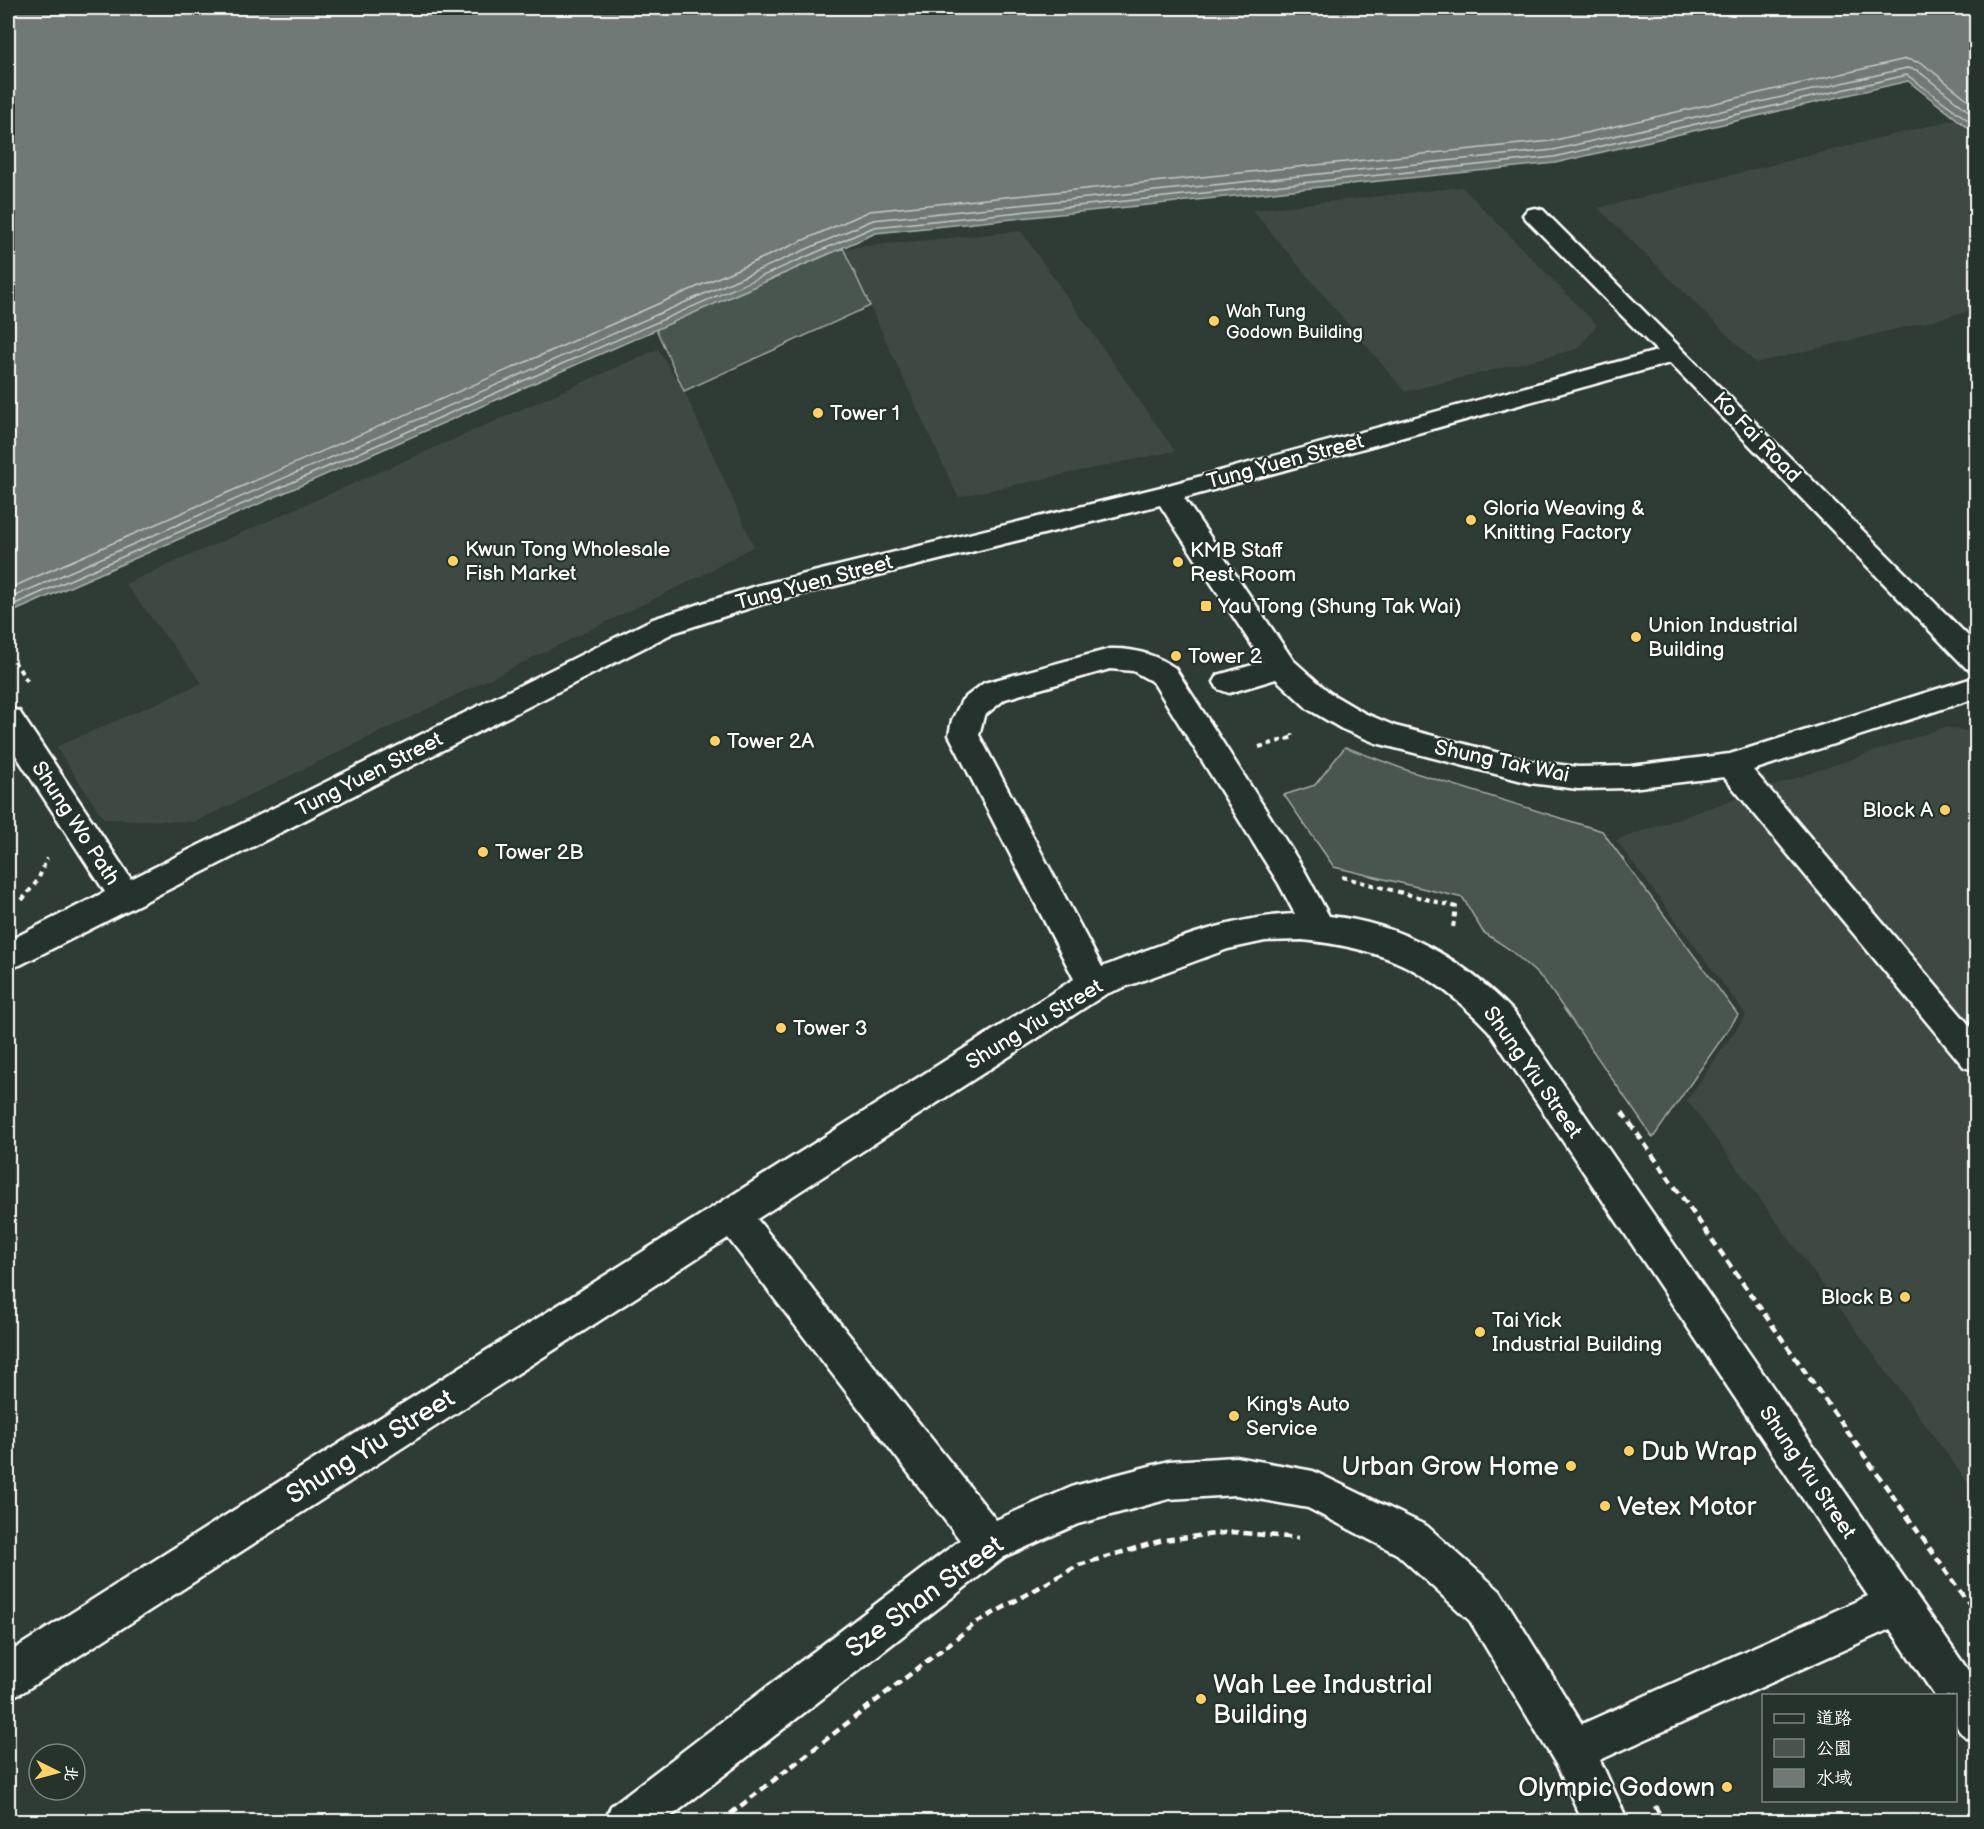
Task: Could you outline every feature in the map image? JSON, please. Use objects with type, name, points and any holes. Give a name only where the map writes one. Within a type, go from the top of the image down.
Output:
[{"type":"street","name":"Ko Fai Road","points":[[1535,215],[1977,661]]},
{"type":"street","name":"Tung Yuen Street","points":[[8,956],[663,626],[768,593],[1167,494],[1675,354]]},
{"type":"street","name":"Shung Tak Wai","points":[[1167,494],[1282,667],[1319,701],[1353,721],[1387,735],[1530,772],[1578,778],[1631,777],[1731,765],[1977,687]]},
{"type":"street","points":[[1094,984],[964,735],[965,721],[971,709],[995,690],[1110,659],[1126,658],[1154,667],[1164,675],[1292,877],[1318,927]]},
{"type":"street","points":[[1229,682],[1282,667]]},
{"type":"street","name":"Shung Wo Path","points":[[8,718],[125,897]]},
{"type":"street","points":[[1731,765],[1977,1057]]},
{"type":"street","name":"Shung Yiu Street","points":[[8,1677],[1094,984],[1229,936],[1272,928],[1318,927],[1381,940],[1439,965],[1486,1003],[1501,1021],[1977,1719]]},
{"type":"street","points":[[732,1215],[989,1543]]},
{"type":"street","name":"Sze Shan Street","points":[[627,1821],[989,1543],[1074,1506],[1169,1480],[1236,1476],[1313,1490],[1412,1540],[1485,1606],[1573,1750],[1606,1821]]},
{"type":"street","points":[[1573,1750],[1898,1604]]},
{"type":"path","name":"Shung Wo Path","points":[[16,907],[38,880],[48,861],[44,851]]},
{"type":"path","points":[[1338,876],[1456,907],[1452,932]]},
{"type":"path","points":[[1620,1110],[1977,1614]]},
{"type":"path","points":[[720,1821],[976,1623],[1078,1565],[1163,1540],[1233,1532],[1300,1539]]},
{"type":"shaded area","points":[[1956,119],[1976,134],[1976,310],[1756,363],[1598,208]]},
{"type":"shaded area","points":[[1462,187],[1597,325],[1578,349],[1405,392],[1252,210]]},
{"type":"shaded area","points":[[1021,231],[1175,451],[958,497],[843,248]]},
{"type":"shaded area","name":"Kwun Tong Wholesale Fish Market","points":[[658,349],[686,395],[754,546],[703,575],[195,822],[104,819],[56,747],[202,683],[125,584]]},
{"type":"shaded area","points":[[1945,727],[1976,733],[1976,1494],[1687,1100],[1746,1015],[1616,840]]},
{"type":"green space","points":[[843,248],[870,306],[684,391],[656,329]]},
{"type":"green space","points":[[1345,747],[1409,771],[1602,831],[1738,1015],[1653,1138],[1544,980],[1509,949],[1483,932],[1463,898],[1334,867],[1284,795],[1315,785]]},
{"type":"water","points":[[8,8],[1976,8],[1976,134],[1908,81],[1555,163],[876,233],[8,614]]},
{"type":"place","name":"Wah Tung Godown Building","points":[[1214,321]]},
{"type":"place","name":"Tower 1","points":[[818,413]]},
{"type":"place","name":"Gloria Weaving & Knitting Factory","points":[[1471,520]]},
{"type":"place","name":"Kwun Tong Wholesale Fish Market","points":[[453,561]]},
{"type":"place","name":"KMB Staff Rest Room","points":[[1178,562]]},
{"type":"place","name":"Yau Tong (Shung Tak Wai)","points":[[1206,606]]},
{"type":"place","name":"Union Industrial Building","points":[[1636,637]]},
{"type":"place","name":"Tower 2","points":[[1176,656]]},
{"type":"place","name":"Tower 2A","points":[[715,741]]},
{"type":"place","name":"Block A","points":[[1945,810]]},
{"type":"place","name":"Tower 2B","points":[[483,852]]},
{"type":"place","name":"Tower 3","points":[[781,1028]]},
{"type":"place","name":"Block B","points":[[1905,1297]]},
{"type":"place","name":"Tai Yick Industrial Building","points":[[1480,1332]]},
{"type":"place","name":"King's Auto Service","points":[[1234,1416]]},
{"type":"place","name":"Dub Wrap","points":[[1629,1451]]},
{"type":"place","name":"Urban Grow Home","points":[[1571,1466]]},
{"type":"place","name":"Vetex Motor","points":[[1605,1506]]},
{"type":"place","name":"Wah Lee Industrial Building","points":[[1201,1699]]},
{"type":"place","name":"Olympic Godown","points":[[1727,1787]]}]
